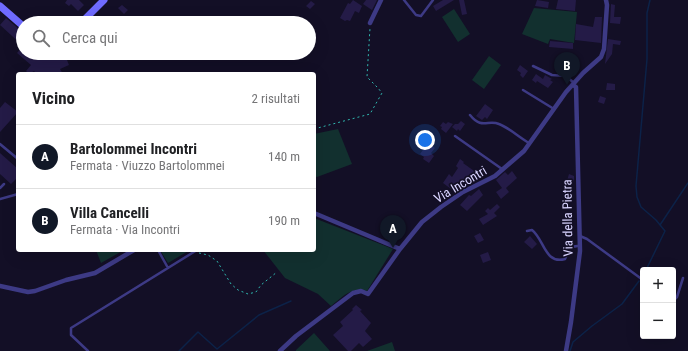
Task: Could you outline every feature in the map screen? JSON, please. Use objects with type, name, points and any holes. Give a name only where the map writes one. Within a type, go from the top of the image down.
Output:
[{"type":"street","points":[[88,16],[104,0]]},
{"type":"street","points":[[370,23],[372,16],[381,0]]},
{"type":"street","name":"Via Incontri","points":[[280,351],[296,336],[353,293],[361,291],[368,294],[400,249],[422,222],[440,207],[463,192],[496,176],[524,151],[566,92],[583,73],[601,57],[604,43],[607,5],[606,0]]},
{"type":"street","points":[[0,6],[16,20]]},
{"type":"street","name":"Via della Pietra","points":[[566,351],[580,249],[576,87],[574,84]]},
{"type":"street","points":[[316,214],[400,249]]},
{"type":"street","points":[[0,286],[28,292],[35,291],[66,280],[94,273],[131,252]]},
{"type":"lane","points":[[404,0],[416,15],[421,16],[433,0]]},
{"type":"lane","points":[[533,66],[552,75],[566,76],[574,84]]},
{"type":"lane","points":[[523,90],[555,109]]},
{"type":"lane","points":[[470,115],[473,119],[482,124],[497,123],[529,143]]},
{"type":"lane","points":[[455,136],[503,170]]},
{"type":"lane","points":[[0,144],[16,157]]},
{"type":"lane","points":[[0,188],[4,184]]},
{"type":"lane","points":[[0,199],[16,193]]},
{"type":"lane","points":[[527,231],[534,231],[541,240],[548,256],[556,260],[565,259],[570,248],[576,246],[580,249]]},
{"type":"lane","points":[[579,236],[588,239],[640,278]]},
{"type":"lane","points":[[159,252],[168,268]]},
{"type":"lane","points":[[88,351],[71,335],[71,328],[194,252]]},
{"type":"lane","points":[[676,298],[683,278]]},
{"type":"path","points":[[316,128],[370,114],[382,94],[367,77],[370,23]]},
{"type":"path","points":[[194,252],[208,255],[217,261],[231,284],[238,290],[248,294],[256,292],[261,285],[277,272]]},
{"type":"green space","points":[[534,8],[577,12],[574,43],[550,39],[548,44],[522,34]]},
{"type":"green space","points":[[454,9],[470,34],[458,42],[442,17]]},
{"type":"green space","points":[[489,56],[501,65],[484,89],[472,80]]},
{"type":"green space","points":[[338,129],[352,164],[316,177],[316,134]]},
{"type":"green space","points":[[316,219],[393,249],[367,291],[356,290],[351,292],[343,296],[331,306],[318,294],[285,278],[265,252],[316,252]]},
{"type":"green space","points":[[97,252],[120,252],[101,263]]},
{"type":"green space","points":[[161,252],[187,252],[168,263]]},
{"type":"green space","points":[[314,333],[330,351],[296,351],[296,350]]},
{"type":"green space","points":[[392,342],[395,351],[367,351]]},
{"type":"building","points":[[67,0],[79,0],[84,5],[78,11],[71,4],[69,6],[65,3]]},
{"type":"building","points":[[353,0],[362,6],[359,13],[355,11],[350,21],[345,21],[340,18],[348,3],[350,4]]},
{"type":"building","points":[[366,0],[377,0],[372,10],[363,4]]},
{"type":"building","points":[[443,0],[454,0],[436,11],[433,6]]},
{"type":"building","points":[[459,0],[464,0],[467,14],[462,15]]},
{"type":"building","points":[[537,0],[549,2],[548,8],[535,6]]},
{"type":"building","points":[[558,0],[576,0],[575,11],[556,9]]},
{"type":"building","points":[[311,1],[315,4],[310,9],[306,6]]},
{"type":"building","points":[[611,4],[615,5],[614,17],[621,17],[620,24],[610,23]]},
{"type":"building","points":[[122,5],[128,10],[124,14],[118,8]]},
{"type":"building","points":[[595,17],[602,17],[601,43],[575,40],[576,24],[593,27]]},
{"type":"building","points":[[6,18],[16,27],[16,40],[0,25]]},
{"type":"building","points":[[608,39],[621,41],[620,45],[613,44],[612,54],[605,64]]},
{"type":"building","points":[[550,41],[573,43],[573,49],[549,47]]},
{"type":"building","points":[[25,60],[67,60],[69,65],[60,69],[62,72],[27,72],[26,71],[31,65]]},
{"type":"building","points":[[520,65],[528,71],[523,78],[520,75],[521,73],[517,70]]},
{"type":"building","points":[[536,74],[543,79],[545,75],[552,79],[550,80],[553,82],[548,88],[537,81],[536,83],[532,80]]},
{"type":"building","points":[[607,83],[615,84],[615,90],[606,90]]},
{"type":"building","points":[[600,96],[606,98],[604,104],[598,102]]},
{"type":"building","points":[[5,102],[16,110],[16,114],[0,132],[0,108]]},
{"type":"building","points":[[485,104],[493,110],[487,119],[485,117],[482,120],[476,116]]},
{"type":"building","points":[[461,121],[465,124],[460,131],[458,129],[457,131],[452,127],[455,124],[458,124]]},
{"type":"building","points":[[443,122],[446,124],[448,122],[453,124],[446,133],[440,126]]},
{"type":"building","points":[[428,143],[435,148],[431,153],[434,156],[429,163],[423,159],[424,157],[420,154]]},
{"type":"building","points":[[0,153],[16,167],[16,179],[11,184],[0,174]]},
{"type":"building","points":[[460,159],[477,173],[473,179],[469,176],[467,180],[465,178],[457,188],[454,186],[451,189],[443,183],[449,174],[452,177],[458,168],[456,166]]},
{"type":"building","points":[[512,171],[517,178],[506,188],[509,192],[501,199],[496,192],[502,188],[496,180],[505,172],[508,175]]},
{"type":"building","points":[[569,174],[574,176],[574,179],[569,196],[563,194]]},
{"type":"building","points":[[479,189],[483,195],[467,211],[460,205],[469,195],[471,196]]},
{"type":"building","points":[[497,204],[500,207],[494,213],[497,216],[483,225],[479,219],[488,214],[485,211],[488,208],[490,210]]},
{"type":"building","points":[[480,233],[484,240],[478,243],[474,236]]},
{"type":"building","points":[[530,236],[537,244],[532,249],[524,242]]},
{"type":"building","points":[[488,252],[491,260],[483,263],[480,255]]},
{"type":"building","points":[[356,305],[362,310],[360,311],[371,323],[365,331],[372,339],[363,347],[359,343],[351,351],[348,351],[333,335],[343,326],[340,322],[353,310],[352,309]]},
{"type":"waterway","points":[[647,267],[665,231],[656,220],[641,207],[637,197],[636,186],[647,59],[647,13],[650,0]]},
{"type":"waterway","points":[[660,225],[688,183]]},
{"type":"waterway","points":[[570,351],[573,342],[622,304],[639,281]]},
{"type":"waterway","points":[[179,351],[198,332],[217,349],[259,315],[291,301]]},
{"type":"place","name":"Villa Cancelli","points":[[567,85]]},
{"type":"place","name":"Bartolommei Incontri","points":[[393,248]]}]
